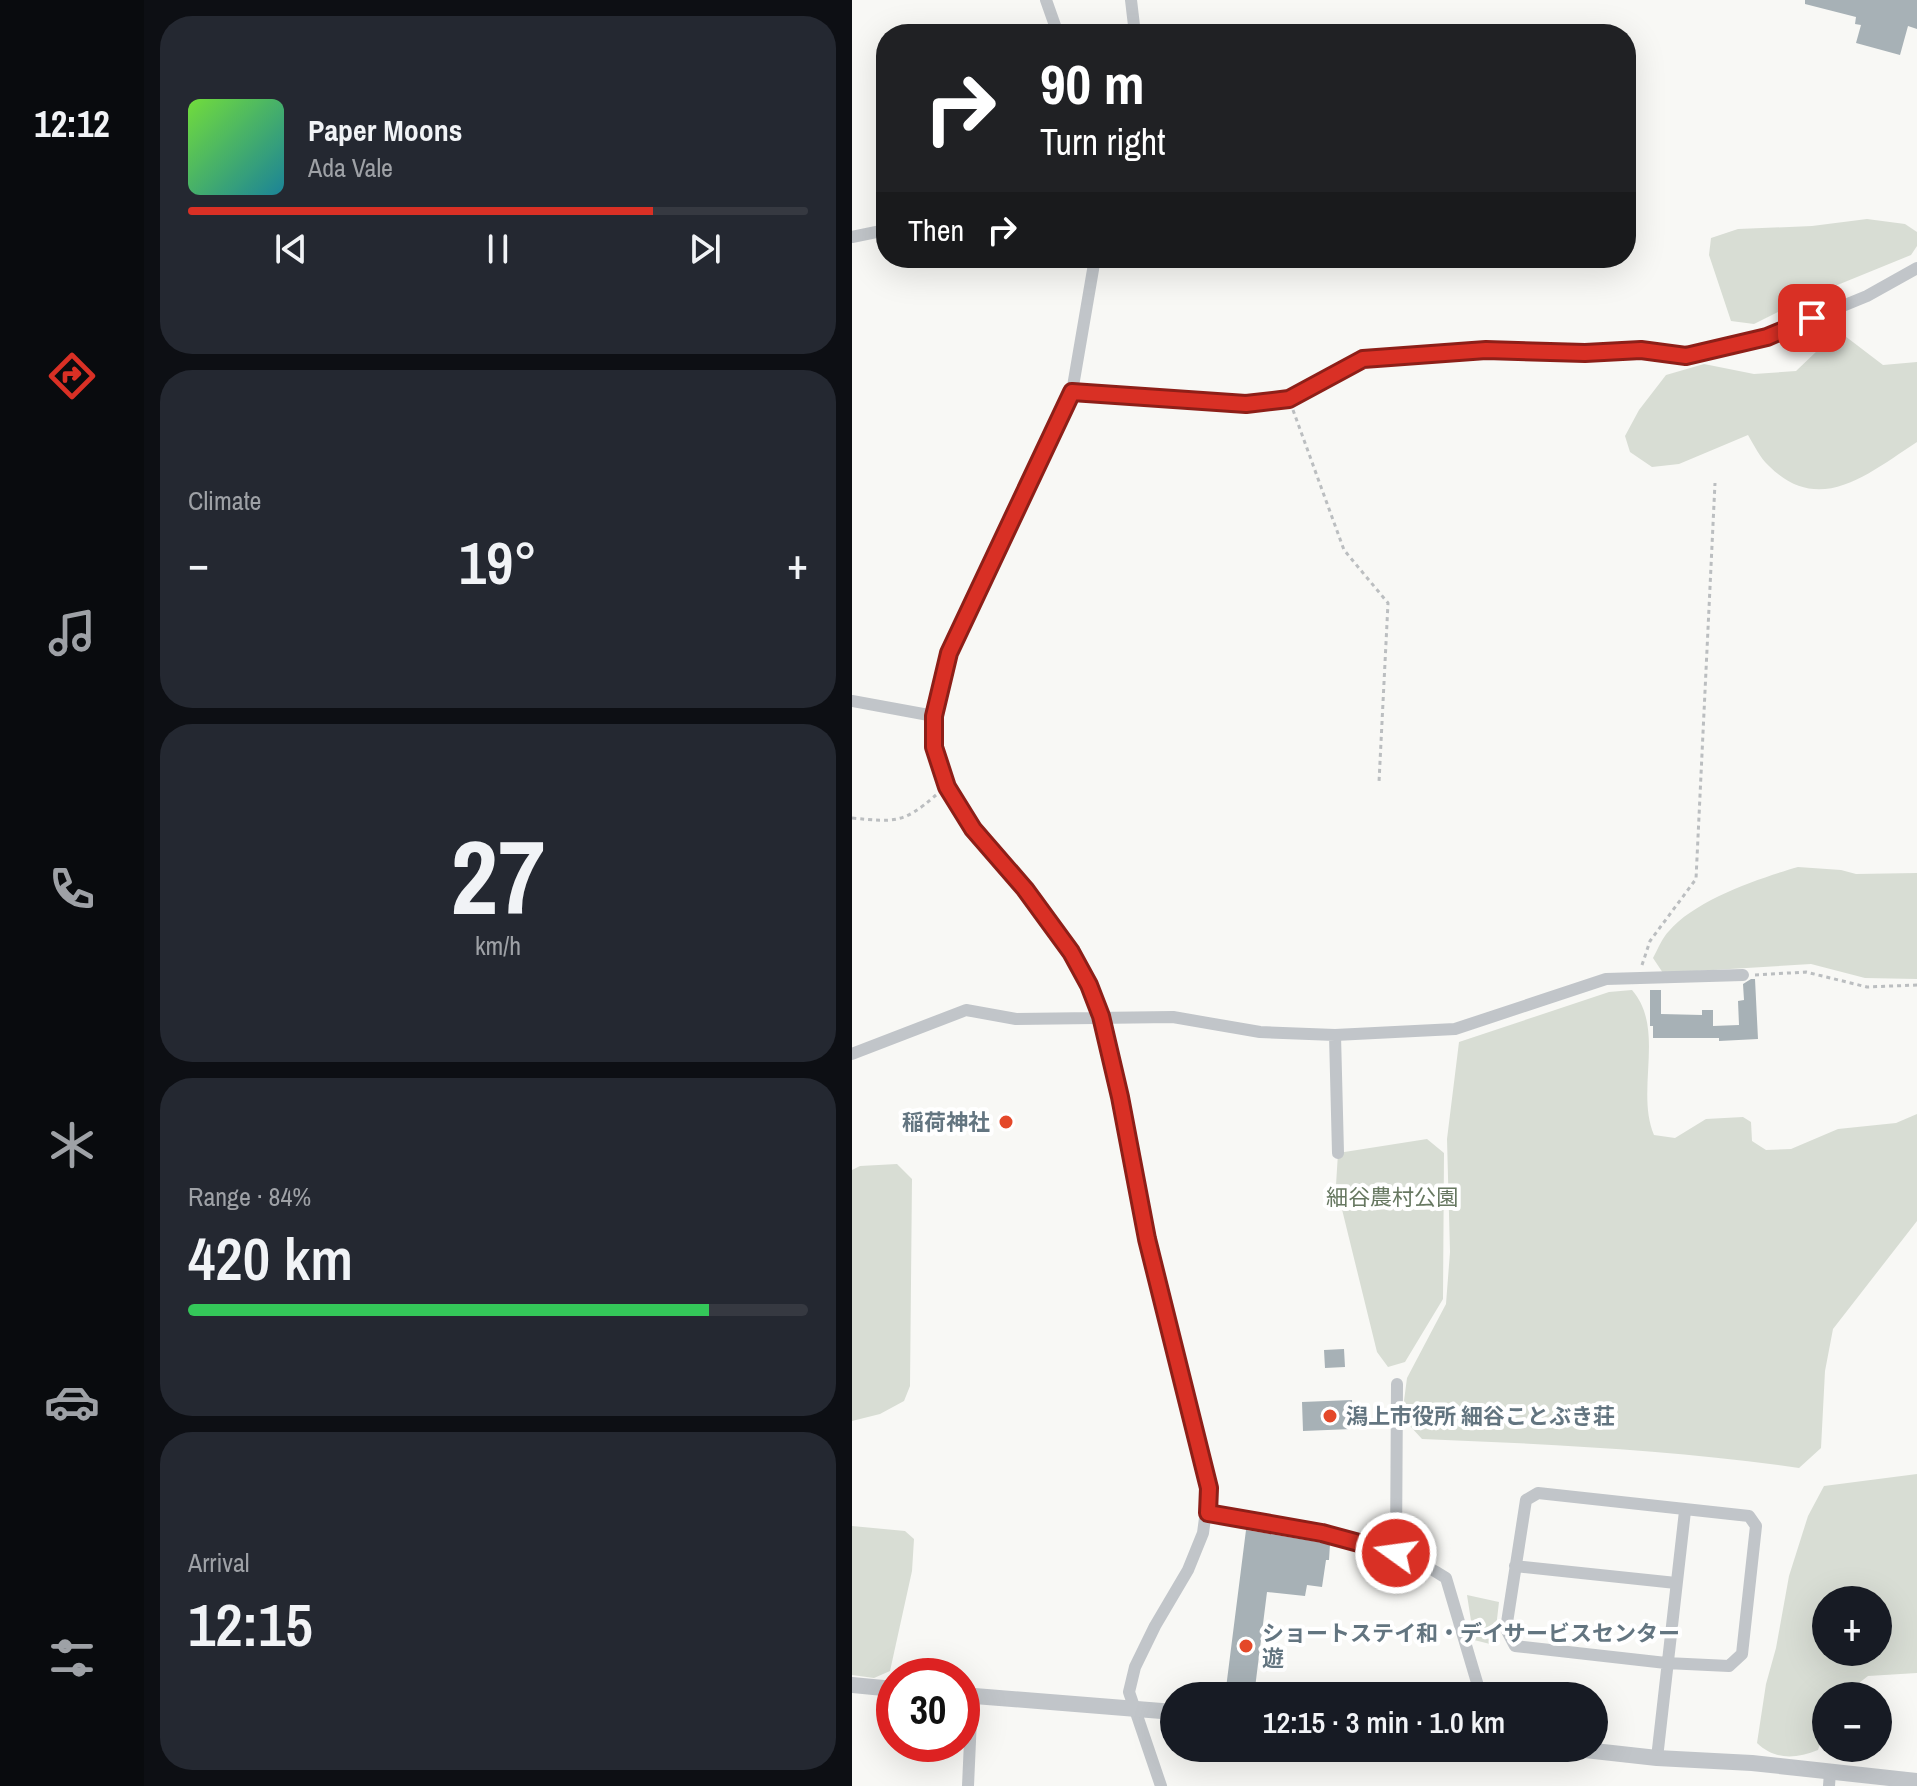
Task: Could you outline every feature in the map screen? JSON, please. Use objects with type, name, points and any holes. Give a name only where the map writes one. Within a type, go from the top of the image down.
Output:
[{"type":"street","points":[[1046,0],[1054,24]]},
{"type":"street","points":[[1131,0],[1134,24]]},
{"type":"street","points":[[852,237],[876,232]]},
{"type":"street","points":[[1093,268],[1072,392],[949,653],[934,716],[934,747],[947,787],[973,829],[1025,889],[1071,952],[1101,1016],[1147,1239],[1209,1488],[1203,1533],[1188,1570],[1135,1667],[1129,1692],[1161,1786]]},
{"type":"street","points":[[1072,392],[1246,404],[1289,399],[1363,359],[1486,350],[1585,353],[1641,350],[1686,356],[1767,337],[1867,296],[1917,268]]},
{"type":"street","points":[[852,701],[934,716]]},
{"type":"street","points":[[852,1054],[966,1010],[1016,1019],[1173,1017],[1260,1032],[1335,1035],[1455,1029],[1606,979],[1743,975]]},
{"type":"street","points":[[1335,1035],[1338,1153]]},
{"type":"street","points":[[1396,1553],[1397,1384]]},
{"type":"street","points":[[1538,1493],[1685,1511],[1749,1516],[1756,1526],[1742,1654],[1729,1666],[1666,1663],[1515,1646],[1506,1629],[1526,1500],[1538,1493]]},
{"type":"street","points":[[1657,1758],[1685,1511]]},
{"type":"street","points":[[1208,1513],[1322,1533],[1396,1553],[1427,1565],[1446,1578],[1477,1682]]},
{"type":"street","points":[[1515,1566],[1676,1583]]},
{"type":"street","points":[[852,1685],[876,1687]]},
{"type":"street","points":[[980,1696],[1160,1711]]},
{"type":"street","points":[[1608,1753],[1752,1763],[1830,1779],[1917,1781]]},
{"type":"street","points":[[968,1762],[968,1786]]},
{"type":"path","points":[[1289,399],[1344,550],[1388,603],[1379,782]]},
{"type":"path","points":[[1637,980],[1650,941],[1696,879],[1715,483]]},
{"type":"path","points":[[852,818],[904,819],[947,787]]},
{"type":"path","points":[[1743,975],[1806,972],[1867,987],[1917,985]]},
{"type":"green space","points":[[1867,219],[1905,224],[1917,232],[1917,246],[1911,255],[1808,297],[1754,324],[1731,321],[1709,255],[1711,238],[1738,229],[1812,226]]},
{"type":"green space","points":[[1829,335],[1845,336],[1883,365],[1917,362],[1917,442],[1863,477],[1826,489],[1807,488],[1788,481],[1769,466],[1748,435],[1679,464],[1652,467],[1630,452],[1625,436],[1639,410],[1666,375],[1704,364],[1754,374],[1796,371]]},
{"type":"green space","points":[[1798,867],[1856,874],[1917,873],[1917,979],[1865,978],[1811,964],[1663,973],[1653,958],[1664,937],[1680,920],[1711,900]]},
{"type":"green space","points":[[1632,990],[1642,1006],[1647,1023],[1647,1099],[1654,1135],[1675,1138],[1706,1119],[1743,1117],[1751,1122],[1752,1141],[1766,1150],[1791,1149],[1838,1129],[1896,1123],[1917,1114],[1917,1221],[1833,1329],[1825,1371],[1821,1448],[1799,1468],[1658,1452],[1422,1439],[1410,1426],[1404,1401],[1407,1378],[1446,1304],[1450,1252],[1447,1139],[1459,1042],[1609,992]]},
{"type":"green space","name":"細谷農村公園","points":[[1427,1139],[1444,1153],[1443,1299],[1405,1362],[1388,1367],[1377,1352],[1336,1185],[1338,1153]]},
{"type":"green space","points":[[897,1164],[912,1179],[910,1386],[904,1401],[880,1414],[852,1421],[852,1170],[860,1166]]},
{"type":"green space","points":[[1917,1474],[1917,1673],[1868,1676],[1860,1682],[1812,1682],[1812,1752],[1786,1756],[1771,1753],[1757,1743],[1789,1576],[1808,1516],[1824,1486]]},
{"type":"green space","points":[[852,1526],[905,1531],[914,1539],[912,1571],[893,1658],[876,1658],[874,1678],[852,1675]]},
{"type":"green space","points":[[1467,1595],[1499,1602],[1494,1645],[1474,1640]]},
{"type":"building","points":[[1805,0],[1917,0],[1917,29],[1908,26],[1900,55],[1856,43],[1861,25],[1855,24],[1856,17],[1805,4]]},
{"type":"building","points":[[1755,979],[1758,1039],[1653,1038],[1650,990],[1661,990],[1661,1014],[1702,1015],[1702,1010],[1713,1010],[1713,1026],[1739,1025],[1738,1001],[1744,1000],[1743,984]]},
{"type":"building","points":[[1344,1349],[1345,1367],[1325,1368],[1324,1350]]},
{"type":"building","name":"潟上市役所 細谷ことぶき荘","points":[[1352,1400],[1352,1410],[1357,1410],[1357,1422],[1351,1422],[1352,1429],[1303,1431],[1302,1402]]},
{"type":"building","name":"ショートステイ和・デイサービスセンター 遊","points":[[1246,1530],[1330,1544],[1322,1587],[1307,1585],[1305,1596],[1267,1592],[1256,1682],[1227,1682]]},
{"type":"place","name":"稲荷神社","points":[[1006,1122]]},
{"type":"place","name":"潟上市役所 細谷ことぶき荘","points":[[1330,1416]]},
{"type":"place","name":"ショートステイ和・デイサービスセンター 遊","points":[[1246,1646]]},
{"type":"route","points":[[1396,1553],[1322,1533],[1208,1513],[1209,1488],[1147,1239],[1101,1016],[1071,952],[1025,889],[973,829],[947,787],[934,747],[934,716],[949,653],[1072,392],[1246,404],[1289,399],[1363,359],[1486,350],[1585,353],[1641,350],[1686,356],[1767,337],[1812,318]]}]
